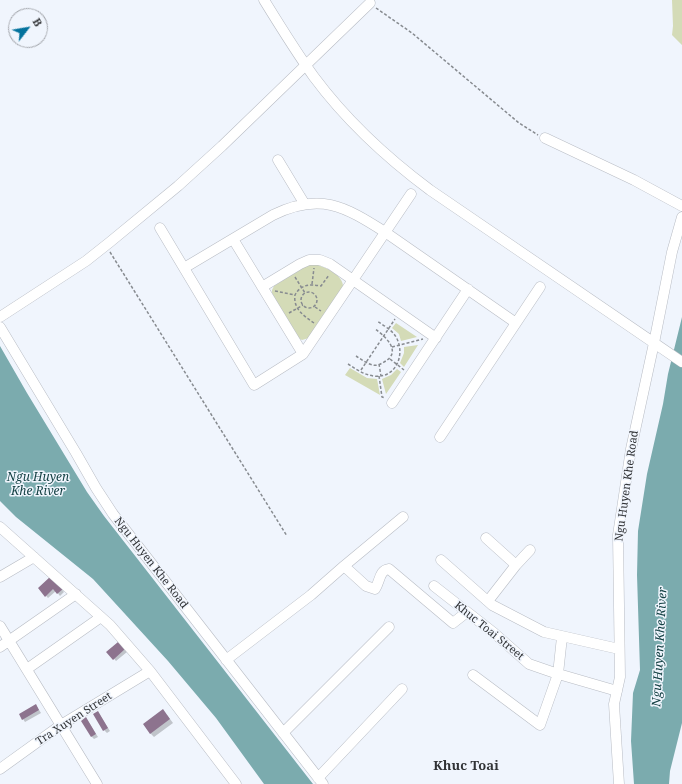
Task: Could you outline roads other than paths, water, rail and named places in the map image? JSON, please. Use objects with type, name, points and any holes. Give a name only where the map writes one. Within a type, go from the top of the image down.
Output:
[{"type":"street","points":[[264,0],[293,47],[334,102],[364,133],[416,179],[682,362]]},
{"type":"street","points":[[0,318],[106,246],[206,161],[305,64],[370,4]]},
{"type":"street","points":[[546,138],[634,180],[682,206]]},
{"type":"street","points":[[278,160],[304,203]]},
{"type":"street","points":[[160,228],[254,385],[303,354],[411,194]]},
{"type":"street","points":[[184,268],[273,215],[288,208],[304,203],[335,205],[366,220],[385,232],[516,323]]},
{"type":"street","name":"Ngu Huyen Khe Road","points":[[619,784],[614,704],[620,677],[618,535],[631,449],[672,252],[682,217]]},
{"type":"street","points":[[233,239],[303,354]]},
{"type":"street","points":[[262,287],[300,264],[309,260],[320,260],[330,264],[436,338]]},
{"type":"street","points":[[440,436],[540,287]]},
{"type":"street","points":[[390,401],[436,338],[468,290]]},
{"type":"street","name":"Ngu Huyen Khe Road","points":[[0,327],[113,514],[320,781]]},
{"type":"street","points":[[226,660],[311,595],[403,517]]},
{"type":"street","points":[[0,527],[101,617],[150,671],[236,784]]},
{"type":"street","points":[[486,538],[516,565]]},
{"type":"street","points":[[488,601],[516,565],[530,550]]},
{"type":"street","points":[[0,577],[34,557]]},
{"type":"street","points":[[441,560],[492,605],[544,632],[619,649]]},
{"type":"street","points":[[344,566],[366,586],[375,589],[382,572],[389,569],[453,624],[467,612]]},
{"type":"street","name":"Khuc Toai Street","points":[[434,586],[529,664],[617,691]]},
{"type":"street","points":[[0,647],[76,594]]},
{"type":"street","points":[[27,669],[101,617]]},
{"type":"street","points":[[0,626],[97,784]]},
{"type":"street","points":[[283,732],[389,627]]},
{"type":"street","points":[[473,675],[540,725],[558,674],[562,636]]},
{"type":"street","name":"Tra Xuyen Street","points":[[0,769],[61,725],[150,671]]},
{"type":"street","points":[[320,781],[402,689]]},
{"type":"water","name":"Ngu Huyen Khe River","points":[[682,317],[682,723],[670,771],[669,784],[634,784],[631,741],[633,693],[640,670],[637,575],[638,531],[647,474],[663,404],[668,374]]},
{"type":"water","name":"Ngu Huyen Khe River","points":[[0,346],[87,492],[104,516],[313,784],[264,784],[216,718],[168,661],[93,579],[16,517],[0,501]]},
{"type":"district","name":"Khuc Toai","points":[[466,766]]}]
